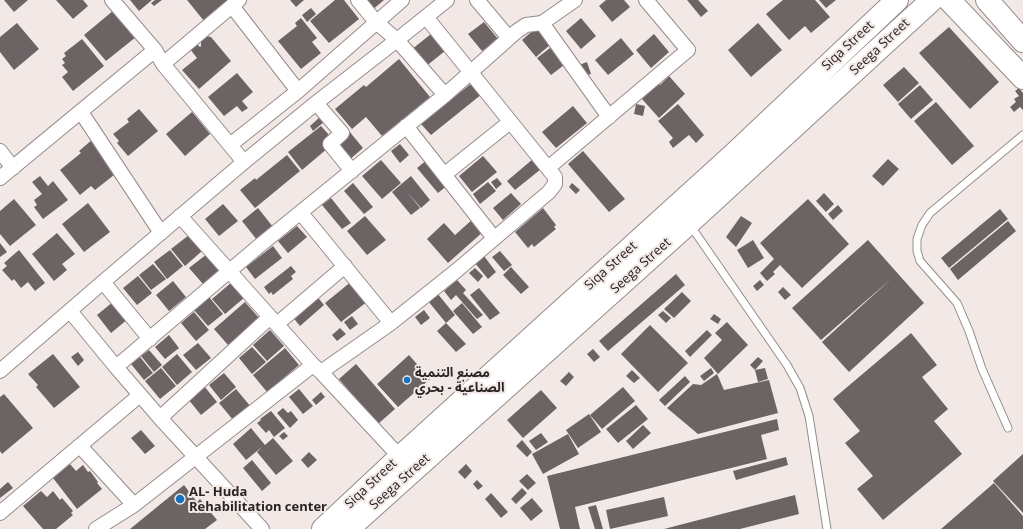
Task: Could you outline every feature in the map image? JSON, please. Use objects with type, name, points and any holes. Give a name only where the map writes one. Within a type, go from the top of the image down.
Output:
[{"type":"main road","name":"Siqa Street","points":[[323,529],[400,457],[733,155],[896,0]]},
{"type":"main road","name":"Seega Street","points":[[348,529],[689,223],[932,0]]},
{"type":"main road","points":[[949,0],[1023,78]]},
{"type":"main road","points":[[987,0],[1023,41]]},
{"type":"street","points":[[112,0],[155,50],[162,64],[244,162]]},
{"type":"street","points":[[358,0],[376,22],[397,40],[445,95]]},
{"type":"street","points":[[230,145],[298,91],[402,0]]},
{"type":"street","points":[[0,371],[161,232],[316,102],[447,0]]},
{"type":"street","points":[[477,0],[509,38]]},
{"type":"street","points":[[116,367],[230,271],[445,95],[509,38],[526,25],[542,23],[575,0]]},
{"type":"street","points":[[548,168],[688,50],[646,0]]},
{"type":"street","points":[[162,64],[236,2],[298,91]]},
{"type":"street","points":[[96,529],[134,505],[317,368],[391,323],[456,271],[549,192],[555,184],[555,177],[472,72],[426,17]]},
{"type":"street","points":[[542,23],[609,117]]},
{"type":"street","points":[[0,178],[155,50]]},
{"type":"street","points":[[316,102],[342,133],[330,144],[352,171]]},
{"type":"street","points":[[81,112],[161,232]]},
{"type":"street","points":[[445,174],[510,122]]},
{"type":"street","points":[[406,126],[494,238]]},
{"type":"street","points":[[0,152],[13,168]]},
{"type":"street","points":[[301,213],[391,323]]},
{"type":"street","points":[[180,216],[317,368],[400,457]]},
{"type":"street","points":[[160,418],[274,320],[345,266]]},
{"type":"street","points":[[103,282],[150,339]]},
{"type":"street","points":[[70,311],[160,418],[262,529]]},
{"type":"street","points":[[0,512],[140,395]]},
{"type":"street","points":[[80,446],[134,505]]},
{"type":"lane","points":[[1008,428],[982,369],[969,331],[957,303],[920,260],[917,252],[917,239],[922,225],[930,213],[1023,135]]},
{"type":"lane","points":[[689,223],[787,365],[800,388],[809,416],[827,529]]},
{"type":"building","points":[[4,0],[28,0],[14,12]]},
{"type":"building","points":[[56,0],[83,0],[88,6],[73,19]]},
{"type":"building","points":[[130,0],[152,0],[139,11]]},
{"type":"building","points":[[155,0],[162,0],[154,6],[151,3]]},
{"type":"building","points":[[187,0],[230,0],[204,21]]},
{"type":"building","points":[[290,0],[304,0],[296,7]]},
{"type":"building","points":[[335,0],[344,0],[359,19],[329,43],[310,21]]},
{"type":"building","points":[[364,0],[384,0],[371,11]]},
{"type":"building","points":[[606,0],[624,0],[630,7],[612,22],[599,6]]},
{"type":"building","points":[[687,0],[698,0],[708,11],[701,17]]},
{"type":"building","points":[[783,0],[815,0],[830,17],[811,33],[805,26],[789,40],[766,14]]},
{"type":"building","points":[[819,0],[836,0],[826,8]]},
{"type":"building","points":[[311,8],[316,14],[307,22],[302,15]]},
{"type":"building","points":[[114,10],[136,37],[106,61],[84,35]]},
{"type":"building","points":[[301,18],[317,38],[312,42],[321,53],[301,69],[278,41],[297,26],[295,23]]},
{"type":"building","points":[[581,18],[596,36],[581,49],[566,31]]},
{"type":"building","points":[[484,22],[498,39],[482,51],[468,34]]},
{"type":"building","points":[[17,23],[39,49],[14,70],[0,52],[0,37]]},
{"type":"building","points":[[758,23],[782,50],[751,77],[728,50]]},
{"type":"building","points":[[537,27],[551,44],[536,57],[522,40]]},
{"type":"building","points":[[949,27],[999,82],[970,109],[919,53]]},
{"type":"building","points":[[431,34],[445,51],[425,67],[411,50]]},
{"type":"building","points":[[654,34],[669,52],[651,68],[636,50]]},
{"type":"building","points":[[206,36],[211,37],[231,61],[199,89],[182,70],[197,58],[190,49],[197,44],[200,47],[201,40]]},
{"type":"building","points":[[621,38],[634,54],[608,75],[595,60]]},
{"type":"building","points":[[82,39],[104,66],[73,91],[62,77],[68,72],[62,65],[65,63],[62,59],[66,56],[64,53]]},
{"type":"building","points":[[554,45],[568,62],[551,75],[537,58]]},
{"type":"building","points":[[399,59],[430,97],[382,136],[366,117],[352,129],[335,109],[364,85],[366,87]]},
{"type":"building","points":[[587,62],[591,74],[582,76],[579,65]]},
{"type":"building","points":[[904,67],[919,83],[898,102],[883,85]]},
{"type":"building","points":[[237,73],[253,92],[242,101],[248,108],[242,112],[237,106],[224,116],[208,97]]},
{"type":"building","points":[[669,76],[685,94],[659,118],[642,99],[658,82],[660,85]]},
{"type":"building","points":[[473,82],[482,94],[431,135],[421,124]]},
{"type":"building","points":[[920,85],[933,100],[911,119],[898,104]]},
{"type":"building","points":[[1019,88],[1023,93],[1023,110],[1020,107],[1014,112],[1010,107],[1016,102],[1014,99],[1019,96],[1015,91]]},
{"type":"building","points":[[936,102],[974,146],[952,165],[914,121]]},
{"type":"building","points":[[636,104],[645,106],[643,116],[634,114]]},
{"type":"building","points":[[678,104],[704,135],[696,143],[689,135],[673,148],[669,142],[673,138],[658,121]]},
{"type":"building","points":[[573,106],[587,123],[556,148],[542,132]]},
{"type":"building","points":[[139,109],[158,131],[128,156],[117,143],[119,141],[113,134],[129,122],[127,119]]},
{"type":"building","points":[[192,112],[210,134],[185,156],[166,134]]},
{"type":"building","points":[[320,117],[324,122],[313,131],[310,126]]},
{"type":"building","points":[[321,126],[330,136],[323,141],[328,148],[302,170],[288,152]]},
{"type":"building","points":[[349,131],[363,148],[348,161],[334,144]]},
{"type":"building","points":[[93,139],[119,171],[95,190],[91,186],[80,195],[60,170],[81,153],[79,151]]},
{"type":"building","points":[[400,144],[409,155],[400,163],[391,151]]},
{"type":"building","points":[[583,151],[625,199],[609,212],[568,164]]},
{"type":"building","points":[[287,155],[300,171],[255,208],[240,190],[255,178],[256,180]]},
{"type":"building","points":[[483,156],[497,172],[472,192],[459,176]]},
{"type":"building","points":[[428,159],[449,184],[438,193],[417,168]]},
{"type":"building","points":[[533,159],[541,169],[515,190],[507,181]]},
{"type":"building","points":[[888,159],[899,169],[883,186],[872,176]]},
{"type":"building","points":[[381,160],[401,183],[382,199],[362,176]]},
{"type":"building","points":[[40,176],[48,186],[53,181],[68,200],[43,219],[34,207],[37,205],[34,200],[42,194],[32,182]]},
{"type":"building","points":[[411,176],[430,200],[421,208],[407,192],[420,208],[411,215],[392,192]]},
{"type":"building","points":[[497,178],[502,184],[496,189],[491,182]]},
{"type":"building","points":[[488,182],[496,191],[480,204],[473,194]]},
{"type":"building","points":[[353,183],[373,207],[364,214],[344,191]]},
{"type":"building","points":[[572,183],[580,190],[576,194],[569,187]]},
{"type":"building","points":[[511,193],[521,204],[503,220],[493,208]]},
{"type":"building","points":[[824,193],[834,204],[826,212],[816,201]]},
{"type":"building","points":[[331,198],[351,223],[342,229],[322,205]]},
{"type":"building","points":[[14,199],[36,225],[10,246],[0,234],[0,211]]},
{"type":"building","points":[[808,199],[849,244],[802,288],[780,265],[773,272],[775,274],[767,281],[760,273],[774,259],[760,243]]},
{"type":"building","points":[[88,203],[110,232],[84,252],[62,224]]},
{"type":"building","points":[[223,204],[238,221],[219,236],[205,219]]},
{"type":"building","points":[[838,205],[843,211],[833,220],[828,214]]},
{"type":"building","points":[[258,208],[273,227],[257,240],[242,221]]},
{"type":"building","points":[[543,208],[556,225],[554,227],[556,229],[534,247],[532,244],[528,248],[515,232]]},
{"type":"building","points":[[1000,209],[1008,219],[949,268],[941,258]]},
{"type":"building","points":[[365,216],[386,240],[367,255],[347,231]]},
{"type":"building","points":[[741,216],[752,223],[736,247],[726,237]]},
{"type":"building","points":[[473,219],[484,231],[448,263],[427,239],[444,223],[455,235]]},
{"type":"building","points":[[1008,221],[1016,231],[958,280],[950,269]]},
{"type":"building","points":[[297,226],[307,237],[288,253],[278,241]]},
{"type":"building","points":[[57,233],[75,254],[62,264],[67,270],[54,281],[32,254]]},
{"type":"building","points":[[189,235],[202,251],[185,266],[171,249]]},
{"type":"building","points":[[753,240],[764,258],[748,268],[737,250]]},
{"type":"building","points":[[868,240],[924,303],[849,372],[822,342],[892,278],[821,340],[792,308]]},
{"type":"building","points":[[0,243],[7,252],[0,257]]},
{"type":"building","points":[[273,246],[282,258],[255,279],[246,267]]},
{"type":"building","points":[[19,250],[45,283],[35,291],[28,282],[21,288],[14,279],[12,281],[2,270],[7,266],[4,263]]},
{"type":"building","points":[[170,250],[183,266],[167,279],[154,262]]},
{"type":"building","points":[[500,251],[512,265],[504,271],[492,257]]},
{"type":"building","points":[[207,254],[220,271],[203,284],[189,268]]},
{"type":"building","points":[[484,256],[496,272],[488,279],[475,263]]},
{"type":"building","points":[[153,264],[166,279],[151,290],[139,275]]},
{"type":"building","points":[[291,266],[296,272],[291,276],[293,279],[273,295],[271,292],[269,294],[264,287]]},
{"type":"building","points":[[511,267],[529,287],[521,294],[503,275]]},
{"type":"building","points":[[475,268],[483,276],[478,282],[469,273]]},
{"type":"building","points":[[676,274],[685,285],[608,351],[599,341]]},
{"type":"building","points":[[138,276],[152,293],[137,305],[123,288]]},
{"type":"building","points":[[457,280],[466,290],[463,293],[483,315],[477,319],[456,295],[451,300],[444,291]]},
{"type":"building","points":[[760,280],[764,285],[757,291],[753,286]]},
{"type":"building","points":[[173,281],[186,297],[169,311],[156,295]]},
{"type":"building","points":[[352,281],[368,301],[341,322],[325,303]]},
{"type":"building","points":[[232,282],[245,297],[225,314],[212,299]]},
{"type":"building","points":[[783,287],[791,295],[785,300],[778,292]]},
{"type":"building","points":[[479,288],[500,313],[490,320],[470,295]]},
{"type":"building","points":[[682,292],[691,301],[674,318],[664,309]]},
{"type":"building","points":[[437,293],[455,315],[446,323],[428,301]]},
{"type":"building","points":[[315,294],[324,305],[300,326],[291,315]]},
{"type":"building","points":[[209,297],[223,314],[208,326],[194,310]]},
{"type":"building","points":[[114,301],[128,319],[111,333],[97,315]]},
{"type":"building","points":[[245,302],[259,318],[228,345],[214,329]]},
{"type":"building","points":[[462,303],[482,327],[473,334],[453,311]]},
{"type":"building","points":[[424,310],[430,318],[421,325],[415,317]]},
{"type":"building","points":[[663,311],[671,318],[666,323],[658,315]]},
{"type":"building","points":[[194,312],[209,330],[196,341],[181,323]]},
{"type":"building","points":[[714,314],[721,319],[718,324],[710,319]]},
{"type":"building","points":[[352,316],[358,324],[350,330],[344,322]]},
{"type":"building","points":[[727,322],[748,345],[718,374],[704,358],[722,340],[715,333]]},
{"type":"building","points":[[446,323],[466,344],[456,352],[437,331]]},
{"type":"building","points":[[650,325],[688,363],[658,392],[621,354]]},
{"type":"building","points":[[340,328],[346,334],[337,341],[332,335]]},
{"type":"building","points":[[270,330],[284,346],[267,361],[253,345]]},
{"type":"building","points":[[707,330],[712,335],[690,357],[685,351]]},
{"type":"building","points":[[911,333],[937,365],[922,377],[948,409],[934,421],[962,454],[883,520],[857,489],[873,476],[845,443],[860,431],[833,399]]},
{"type":"building","points":[[169,335],[179,348],[165,359],[155,347]]},
{"type":"building","points":[[198,343],[211,358],[196,370],[183,355]]},
{"type":"building","points":[[252,347],[266,362],[252,374],[239,358]]},
{"type":"building","points":[[285,348],[299,365],[267,392],[253,375]]},
{"type":"building","points":[[593,349],[600,357],[594,362],[587,354]]},
{"type":"building","points":[[149,350],[162,365],[154,372],[141,356]]},
{"type":"building","points":[[78,352],[84,360],[78,366],[71,357]]},
{"type":"building","points":[[53,354],[80,387],[54,408],[36,387],[38,385],[28,374]]},
{"type":"building","points":[[177,354],[192,372],[177,385],[162,367]]},
{"type":"building","points":[[409,355],[430,379],[398,407],[377,384]]},
{"type":"building","points":[[140,357],[153,373],[144,380],[131,364]]},
{"type":"building","points":[[758,357],[763,361],[755,370],[750,365]]},
{"type":"building","points":[[356,364],[395,409],[378,424],[339,379]]},
{"type":"building","points":[[161,368],[176,386],[160,399],[145,381]]},
{"type":"building","points":[[711,368],[714,373],[704,381],[700,376]]},
{"type":"building","points":[[765,368],[768,379],[758,382],[755,370]]},
{"type":"building","points":[[632,370],[640,378],[634,383],[626,376]]},
{"type":"building","points":[[569,372],[574,377],[566,386],[560,381]]},
{"type":"building","points":[[224,373],[236,387],[221,400],[209,385]]},
{"type":"building","points":[[717,374],[724,390],[769,380],[778,413],[698,434],[667,408],[693,384],[701,385]]},
{"type":"building","points":[[685,376],[690,382],[665,406],[659,400]]},
{"type":"building","points":[[204,386],[217,402],[201,415],[188,399]]},
{"type":"building","points":[[623,387],[635,401],[602,429],[590,415]]},
{"type":"building","points":[[236,389],[251,407],[234,421],[219,403]]},
{"type":"building","points":[[299,389],[313,406],[303,414],[289,397]]},
{"type":"building","points":[[541,390],[557,408],[523,438],[507,420]]},
{"type":"building","points":[[321,392],[325,397],[316,405],[312,400]]},
{"type":"building","points":[[4,394],[33,428],[2,454],[0,451],[0,397]]},
{"type":"building","points":[[636,405],[648,419],[618,443],[606,429]]},
{"type":"building","points":[[283,408],[288,413],[291,411],[298,420],[290,428],[277,413]]},
{"type":"building","points":[[271,411],[285,428],[274,437],[269,430],[266,433],[257,423]]},
{"type":"building","points":[[589,414],[601,432],[578,448],[566,430]]},
{"type":"building","points":[[777,419],[779,430],[761,435],[767,459],[575,507],[580,529],[560,529],[547,476]]},
{"type":"building","points":[[643,425],[651,433],[633,449],[626,441]]},
{"type":"building","points":[[251,428],[265,445],[273,438],[293,461],[276,475],[257,452],[262,447],[246,460],[233,444]]},
{"type":"building","points":[[141,430],[155,446],[145,454],[131,438]]},
{"type":"building","points":[[284,432],[288,436],[283,440],[279,436]]},
{"type":"building","points":[[541,433],[548,442],[536,450],[529,441]]},
{"type":"building","points":[[568,434],[579,454],[543,474],[532,454]]},
{"type":"building","points":[[522,440],[532,452],[527,457],[516,446]]},
{"type":"building","points":[[309,452],[317,460],[308,468],[301,460]]},
{"type":"building","points":[[1023,454],[1023,513],[993,481]]},
{"type":"building","points":[[786,457],[788,465],[736,480],[733,471]]},
{"type":"building","points":[[252,460],[271,483],[262,491],[243,468]]},
{"type":"building","points":[[70,464],[76,471],[83,465],[88,472],[90,471],[102,489],[77,509],[53,478]]},
{"type":"building","points":[[466,464],[472,471],[465,479],[458,472]]},
{"type":"building","points":[[527,474],[536,483],[528,490],[519,481]]},
{"type":"building","points":[[477,480],[483,486],[478,490],[473,484]]},
{"type":"building","points":[[8,482],[13,488],[0,498],[0,489]]},
{"type":"building","points":[[994,483],[1023,516],[1023,529],[941,529]]},
{"type":"building","points":[[184,485],[197,502],[200,499],[217,520],[205,529],[130,529]]},
{"type":"building","points":[[522,488],[527,493],[516,504],[511,499]]},
{"type":"building","points":[[41,491],[47,497],[53,491],[60,500],[62,498],[73,511],[71,513],[73,515],[56,529],[43,529],[23,506]]},
{"type":"building","points":[[491,493],[508,512],[501,518],[485,499]]},
{"type":"building","points":[[795,495],[799,514],[740,529],[664,529]]},
{"type":"building","points":[[664,497],[668,516],[610,529],[606,510]]},
{"type":"building","points":[[532,498],[543,511],[531,521],[520,508]]},
{"type":"building","points":[[596,505],[603,529],[595,529],[588,507]]},
{"type":"place","name":"مصنع التنمية الصناعية - بحري","points":[[407,380]]},
{"type":"place","name":"AL- Huda Rehabilitation center","points":[[180,499]]}]
